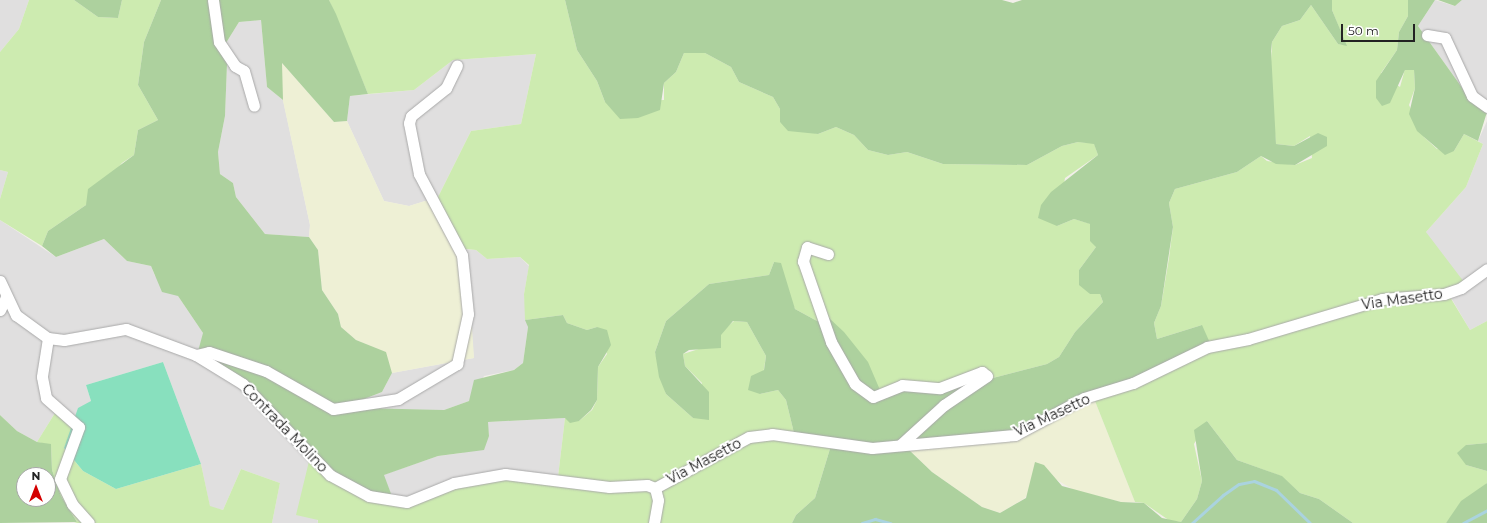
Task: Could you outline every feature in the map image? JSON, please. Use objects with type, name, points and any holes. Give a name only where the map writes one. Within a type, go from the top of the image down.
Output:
[{"type":"street","points":[[212,0],[219,42],[235,66],[244,71],[254,106]]},
{"type":"street","points":[[1427,35],[1445,38],[1472,96],[1487,107]]},
{"type":"street","points":[[196,355],[209,352],[266,371],[333,409],[398,399],[457,364],[468,314],[462,255],[419,174],[409,123],[410,116],[446,88],[457,65]]},
{"type":"street","points":[[828,254],[807,247],[803,261],[831,342],[855,384],[873,396],[902,385],[940,388],[982,372],[987,376],[944,405],[900,445]]},
{"type":"street","name":"Via Masetto","points":[[655,488],[749,437],[772,434],[872,448],[1015,435],[1084,398],[1132,383],[1207,347],[1248,339],[1382,299],[1444,294],[1461,288],[1487,269]]},
{"type":"street","points":[[0,281],[6,297],[16,315],[48,338],[42,378],[46,398],[79,427],[60,479],[72,504],[89,523]]},
{"type":"street","points":[[0,310],[6,297]]},
{"type":"street","name":"Contrada Molino","points":[[48,338],[64,340],[126,329],[196,355],[243,384],[330,474],[369,496],[407,502],[454,483],[505,474],[609,487],[646,485],[655,488]]},
{"type":"street","points":[[654,523],[658,500],[655,488]]},
{"type":"shaded area","points":[[0,0],[29,0],[19,29],[0,52]]},
{"type":"shaded area","points":[[1435,0],[1455,6],[1462,0],[1487,0],[1487,112],[1468,96],[1418,26]]},
{"type":"shaded area","points":[[261,20],[267,87],[283,100],[310,225],[309,237],[265,234],[236,197],[233,183],[220,174],[218,152],[225,116],[227,64],[221,51],[239,22]]},
{"type":"shaded area","points":[[536,54],[521,124],[471,131],[438,197],[409,206],[384,201],[347,121],[350,96],[414,90],[453,60]]},
{"type":"shaded area","points":[[1487,121],[1487,321],[1470,330],[1447,291],[1426,232],[1466,187],[1483,144],[1478,141]]},
{"type":"shaded area","points":[[0,170],[8,172],[0,199]]},
{"type":"shaded area","points":[[0,220],[56,257],[104,239],[127,261],[151,266],[155,276],[178,296],[226,367],[310,457],[318,523],[272,523],[280,483],[241,469],[223,510],[210,507],[201,464],[163,362],[86,385],[91,401],[74,426],[55,413],[37,442],[17,431],[0,415]]},
{"type":"shaded area","points":[[462,249],[476,250],[487,259],[520,257],[529,266],[524,294],[528,327],[523,363],[514,370],[484,376],[469,401],[444,410],[359,409],[364,399],[382,392],[392,373],[474,358]]},
{"type":"shaded area","points":[[565,418],[558,477],[393,499],[383,475],[438,456],[462,453],[489,436],[487,422]]},
{"type":"green space","points":[[29,0],[74,0],[98,17],[118,18],[122,0],[161,0],[144,42],[138,85],[158,120],[138,130],[134,155],[122,163],[86,205],[48,231],[42,246],[0,220],[0,199],[8,172],[0,170],[0,52],[19,29]]},
{"type":"green space","points":[[74,0],[122,0],[118,18],[98,17]]},
{"type":"green space","points":[[161,0],[329,0],[336,14],[368,94],[350,96],[347,121],[334,122],[282,63],[283,100],[267,87],[261,20],[239,22],[221,51],[227,64],[225,116],[218,152],[220,174],[233,183],[236,197],[265,234],[309,237],[318,250],[322,290],[338,314],[341,327],[356,340],[386,352],[392,373],[382,392],[364,399],[359,408],[444,410],[469,401],[474,380],[514,370],[523,363],[528,327],[525,320],[563,315],[567,323],[587,330],[597,327],[607,330],[611,345],[598,367],[597,400],[591,410],[579,421],[570,423],[565,418],[488,422],[489,436],[484,450],[438,456],[384,475],[393,499],[356,490],[322,467],[258,397],[197,355],[203,333],[178,296],[162,292],[151,266],[127,261],[104,239],[56,257],[42,246],[48,231],[86,205],[88,189],[134,155],[138,130],[158,120],[138,85],[144,42]]},
{"type":"green space","points":[[329,0],[565,0],[577,50],[597,81],[605,102],[664,100],[664,83],[676,72],[684,53],[705,53],[731,67],[739,82],[773,97],[780,109],[780,122],[818,134],[836,127],[854,135],[868,150],[888,155],[907,152],[943,164],[1027,165],[1062,146],[1078,142],[1094,143],[1098,155],[1065,178],[1057,226],[1074,219],[1091,224],[1096,247],[1079,270],[1090,294],[1100,294],[1103,302],[1075,332],[1059,357],[1047,364],[958,387],[883,397],[829,318],[817,321],[795,309],[774,262],[769,275],[709,284],[666,321],[655,352],[666,394],[693,418],[702,383],[685,366],[683,354],[702,348],[734,321],[747,322],[766,356],[760,394],[778,390],[786,400],[794,433],[833,439],[815,498],[796,515],[792,523],[318,523],[318,520],[296,515],[310,457],[393,499],[418,497],[461,479],[558,477],[565,418],[579,421],[592,410],[597,400],[598,367],[607,354],[597,327],[587,330],[567,323],[563,315],[525,320],[524,294],[529,265],[520,257],[487,259],[476,250],[456,248],[438,197],[471,131],[521,124],[536,54],[453,60],[414,90],[368,94]]},
{"type":"green space","points":[[565,0],[1002,0],[1013,3],[1022,0],[1332,0],[1332,10],[1347,46],[1338,44],[1311,5],[1300,20],[1282,26],[1272,42],[1271,51],[1276,144],[1294,146],[1318,133],[1327,137],[1327,146],[1295,165],[1276,164],[1261,156],[1237,172],[1175,189],[1169,203],[1173,227],[1161,306],[1154,323],[1157,339],[1202,325],[1210,343],[1015,434],[908,449],[932,472],[982,507],[1000,513],[1026,498],[1035,462],[1044,465],[1062,486],[1121,502],[1144,503],[1162,518],[1181,522],[1197,499],[1202,481],[1194,430],[1207,421],[1237,460],[1282,476],[1300,493],[1319,499],[1353,523],[792,523],[796,515],[815,498],[833,439],[794,433],[786,400],[778,390],[760,394],[748,390],[751,376],[764,370],[766,356],[747,322],[733,321],[721,335],[721,348],[689,350],[683,354],[685,366],[709,392],[709,420],[693,418],[666,394],[659,377],[655,352],[666,321],[709,284],[769,275],[774,262],[781,263],[795,309],[817,321],[829,318],[844,332],[868,362],[883,397],[902,390],[958,387],[1047,364],[1059,357],[1075,332],[1103,302],[1100,294],[1090,294],[1079,285],[1079,270],[1096,247],[1090,241],[1090,224],[1074,219],[1057,226],[1038,218],[1041,205],[1051,192],[1098,155],[1094,144],[1078,142],[1062,146],[1027,165],[943,164],[907,152],[888,155],[868,150],[854,135],[836,127],[818,134],[788,131],[780,122],[780,109],[773,97],[739,82],[731,67],[705,53],[684,53],[676,72],[664,83],[660,110],[638,118],[620,119],[605,102],[597,81],[577,50]]},
{"type":"green space","points":[[1332,0],[1408,0],[1408,16],[1399,32],[1397,50],[1381,73],[1400,87],[1405,69],[1414,70],[1415,88],[1409,105],[1424,137],[1437,149],[1454,151],[1464,134],[1483,144],[1466,187],[1426,232],[1464,282],[1447,292],[1470,330],[1487,321],[1487,443],[1466,445],[1466,465],[1487,471],[1487,483],[1446,523],[1353,523],[1319,499],[1300,493],[1281,476],[1237,460],[1207,421],[1194,444],[1202,481],[1197,499],[1181,522],[1170,521],[1144,503],[1135,502],[1093,396],[1202,325],[1157,339],[1154,323],[1161,306],[1169,258],[1173,227],[1169,203],[1175,189],[1237,172],[1261,156],[1267,161],[1295,165],[1312,158],[1310,136],[1294,146],[1276,144],[1270,81],[1272,42],[1282,26],[1300,20],[1311,5],[1338,44],[1346,45],[1332,10]]},
{"type":"green space","points":[[1408,0],[1435,0],[1418,26],[1468,96],[1487,112],[1478,141],[1464,134],[1454,151],[1445,155],[1417,131],[1409,114],[1415,88],[1414,70],[1405,70],[1390,103],[1382,106],[1376,98],[1376,81],[1397,50],[1399,32],[1408,16]]},
{"type":"green space","points":[[1438,0],[1462,0],[1455,6]]},
{"type":"green space","points":[[282,63],[334,122],[347,121],[384,201],[409,206],[438,197],[469,282],[474,358],[392,373],[385,352],[356,340],[341,327],[338,314],[322,290],[318,250],[309,237],[310,225],[280,87]]},
{"type":"green space","points":[[163,362],[201,464],[116,489],[83,471],[64,448],[78,408],[91,401],[86,385]]},
{"type":"green space","points":[[1093,396],[1135,502],[1121,502],[1074,490],[1057,480],[1029,491],[1025,498],[1000,513],[982,507],[932,472],[908,449]]},
{"type":"green space","points":[[55,413],[74,426],[64,448],[83,471],[116,489],[201,464],[210,506],[223,510],[241,469],[280,483],[272,523],[74,523],[77,522],[61,496],[56,482],[56,467],[52,467],[51,445],[37,442]]},
{"type":"green space","points":[[0,415],[17,431],[37,442],[51,444],[52,467],[16,467],[16,507],[56,507],[56,482],[61,496],[77,522],[0,523]]},
{"type":"green space","points":[[1487,443],[1487,471],[1466,465],[1457,453],[1466,445]]},
{"type":"green space","points":[[1487,483],[1487,523],[1446,523],[1461,501]]},
{"type":"waterway","points":[[1192,523],[1223,495],[1239,484],[1254,481],[1276,490],[1310,523]]},
{"type":"waterway","points":[[1463,523],[1487,510]]},
{"type":"waterway","points":[[862,523],[875,519],[890,523]]}]
